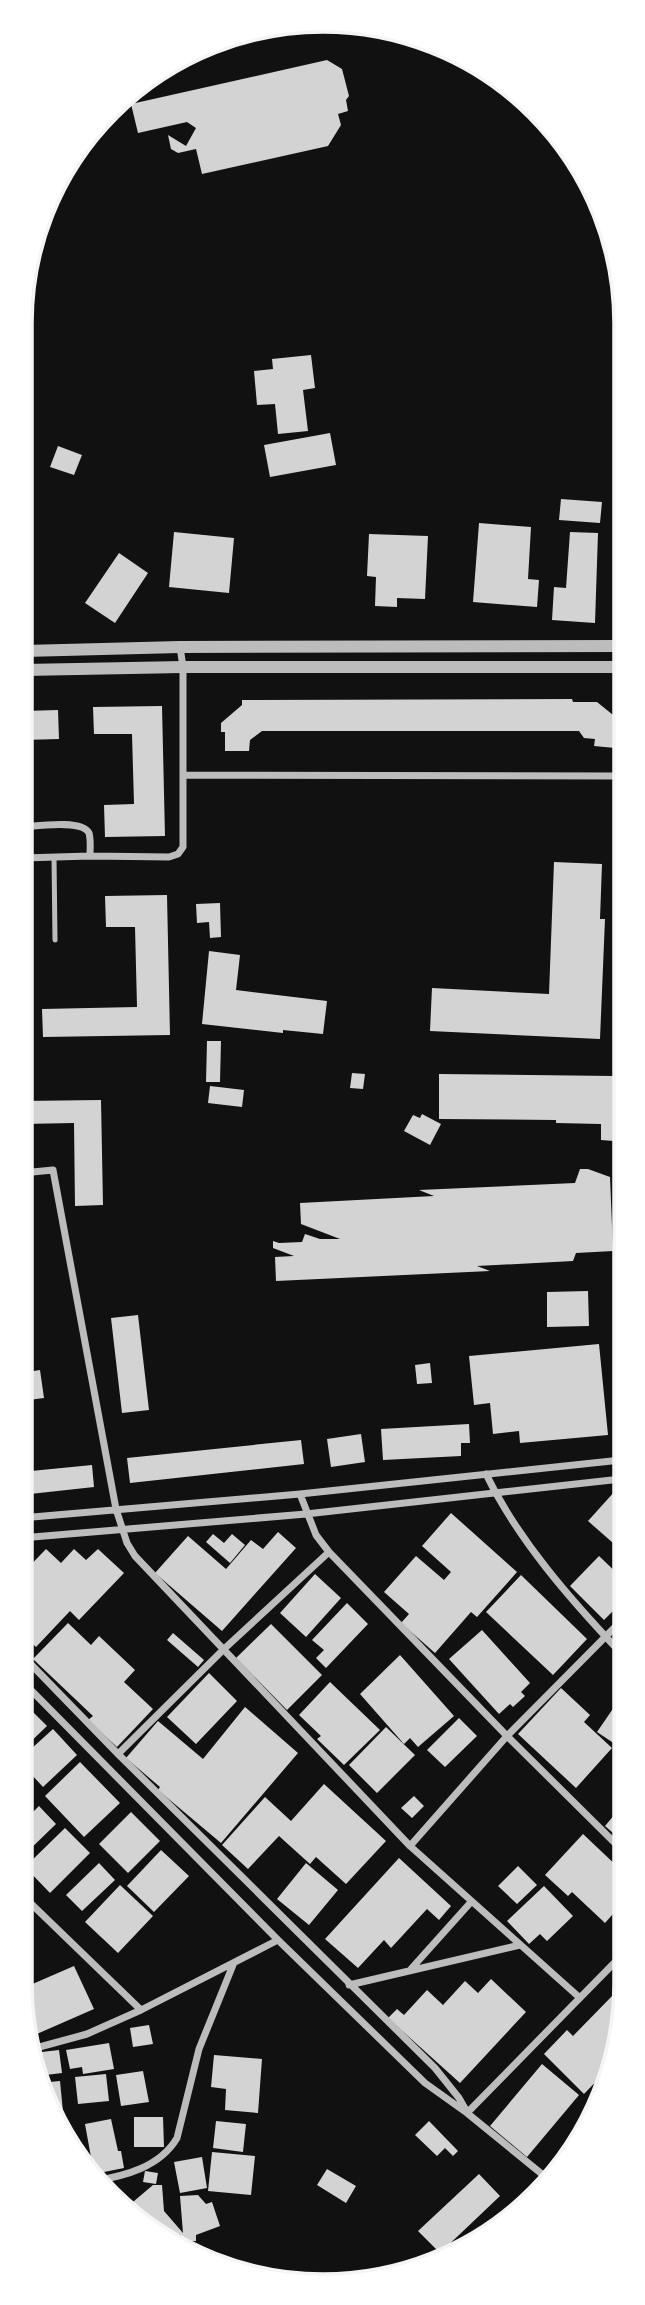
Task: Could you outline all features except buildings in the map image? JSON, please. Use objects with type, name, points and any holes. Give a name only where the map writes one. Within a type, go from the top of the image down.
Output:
[{"type":"street","points":[[32,651],[180,647],[614,646]]},
{"type":"street","points":[[32,858],[169,857],[181,851],[185,843],[183,667],[180,647]]},
{"type":"street","points":[[32,670],[183,667],[614,667]]},
{"type":"street","points":[[184,775],[614,776]]},
{"type":"street","points":[[32,827],[82,827],[90,838],[90,856]]},
{"type":"street","points":[[32,1172],[53,1170],[116,1509],[127,1543],[145,1569],[410,1846],[580,1998]]},
{"type":"street","points":[[32,1517],[300,1494],[614,1461]]},
{"type":"street","points":[[486,1474],[529,1545],[614,1646]]},
{"type":"street","points":[[32,1537],[306,1514],[614,1480]]},
{"type":"street","points":[[300,1494],[316,1535],[330,1552],[507,1736],[614,1842]]},
{"type":"street","points":[[118,1755],[224,1649],[330,1552]]},
{"type":"street","points":[[410,1846],[507,1736],[614,1628]]},
{"type":"street","points":[[32,1665],[118,1755],[435,2068],[459,2098],[467,2113]]},
{"type":"street","points":[[32,1691],[278,1940],[425,2083],[467,2113],[541,2174]]},
{"type":"street","points":[[410,1969],[471,1902]]},
{"type":"street","points":[[32,1905],[141,2010]]},
{"type":"street","points":[[39,2047],[87,2034],[141,2010],[278,1940]]},
{"type":"street","points":[[349,1985],[520,1945]]},
{"type":"street","points":[[467,2113],[614,1963]]},
{"type":"street","points":[[108,2178],[121,2176],[169,2151],[177,2138],[199,2049],[233,1965]]},
{"type":"lane","points":[[54,858],[55,940]]}]
